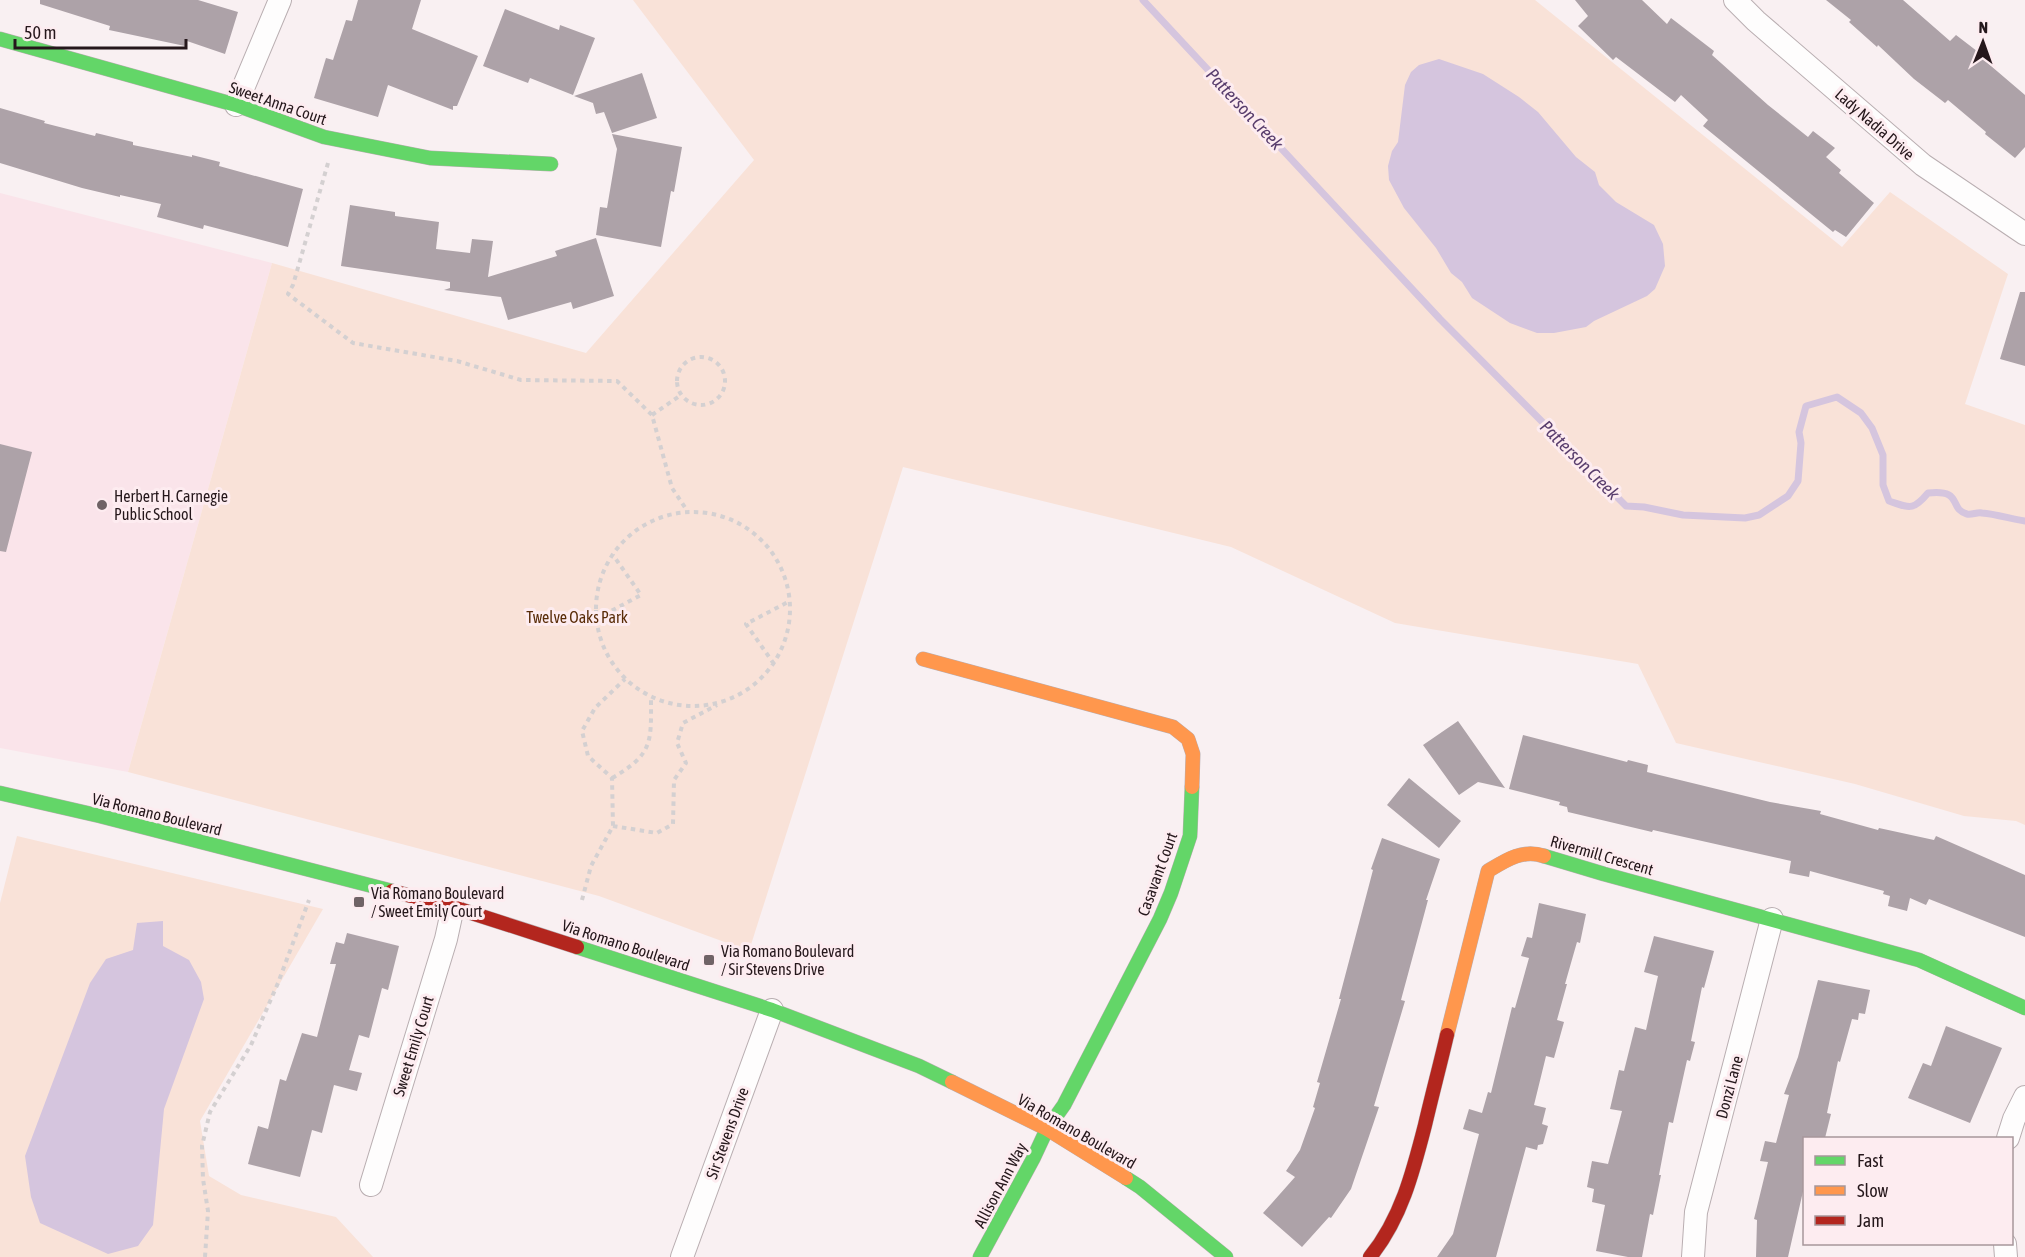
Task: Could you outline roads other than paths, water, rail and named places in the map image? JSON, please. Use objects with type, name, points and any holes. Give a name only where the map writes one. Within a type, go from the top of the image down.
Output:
[{"type":"street","points":[[236,105],[280,0]]},
{"type":"street","name":"Lady Nadia Drive","points":[[1735,0],[1756,21],[1923,165],[2025,234]]},
{"type":"street","name":"Sweet Anna Court","points":[[0,39],[236,105],[332,138],[430,158],[551,164]]},
{"type":"street","name":"Casavant Court","points":[[923,659],[1173,727],[1188,739],[1191,745],[1193,754],[1190,836],[1171,893],[1160,919],[1064,1105],[1047,1129]]},
{"type":"street","name":"Via Romano Boulevard","points":[[0,793],[100,816],[453,907],[772,1010],[920,1066],[1047,1129],[1140,1187],[1226,1257]]},
{"type":"street","name":"Rivermill Crescent","points":[[1370,1257],[1384,1239],[1399,1212],[1415,1163],[1488,871],[1513,856],[1535,853],[1919,960],[2025,1008]]},
{"type":"street","name":"Sweet Emily Court","points":[[371,1185],[446,939],[453,907]]},
{"type":"street","name":"Donzi Lane","points":[[1693,1257],[1696,1212],[1772,919]]},
{"type":"street","name":"Sir Stevens Drive","points":[[682,1257],[772,1010]]},
{"type":"street","points":[[2008,1137],[2025,1096]]},
{"type":"street","name":"Allison Ann Way","points":[[980,1257],[1047,1129]]},
{"type":"waterway","name":"Patterson Creek","points":[[1143,0],[1440,319],[1626,506],[1644,507],[1683,515],[1745,518],[1759,515],[1788,496],[1798,481],[1801,443],[1799,432],[1806,406],[1837,397],[1861,413],[1872,428],[1883,455],[1883,485],[1889,501],[1911,506],[1919,503],[1928,493],[1947,494],[1958,508],[1967,514],[1980,513],[2025,521]]},
{"type":"place","name":"Herbert H. Carnegie Public School","points":[[102,505]]},
{"type":"place","name":"Via Romano Boulevard / Sweet Emily Court","points":[[359,902]]},
{"type":"place","name":"Via Romano Boulevard / Sir Stevens Drive","points":[[709,960]]},
{"type":"park label","name":"Twelve Oaks Park","points":[[577,617]]}]
